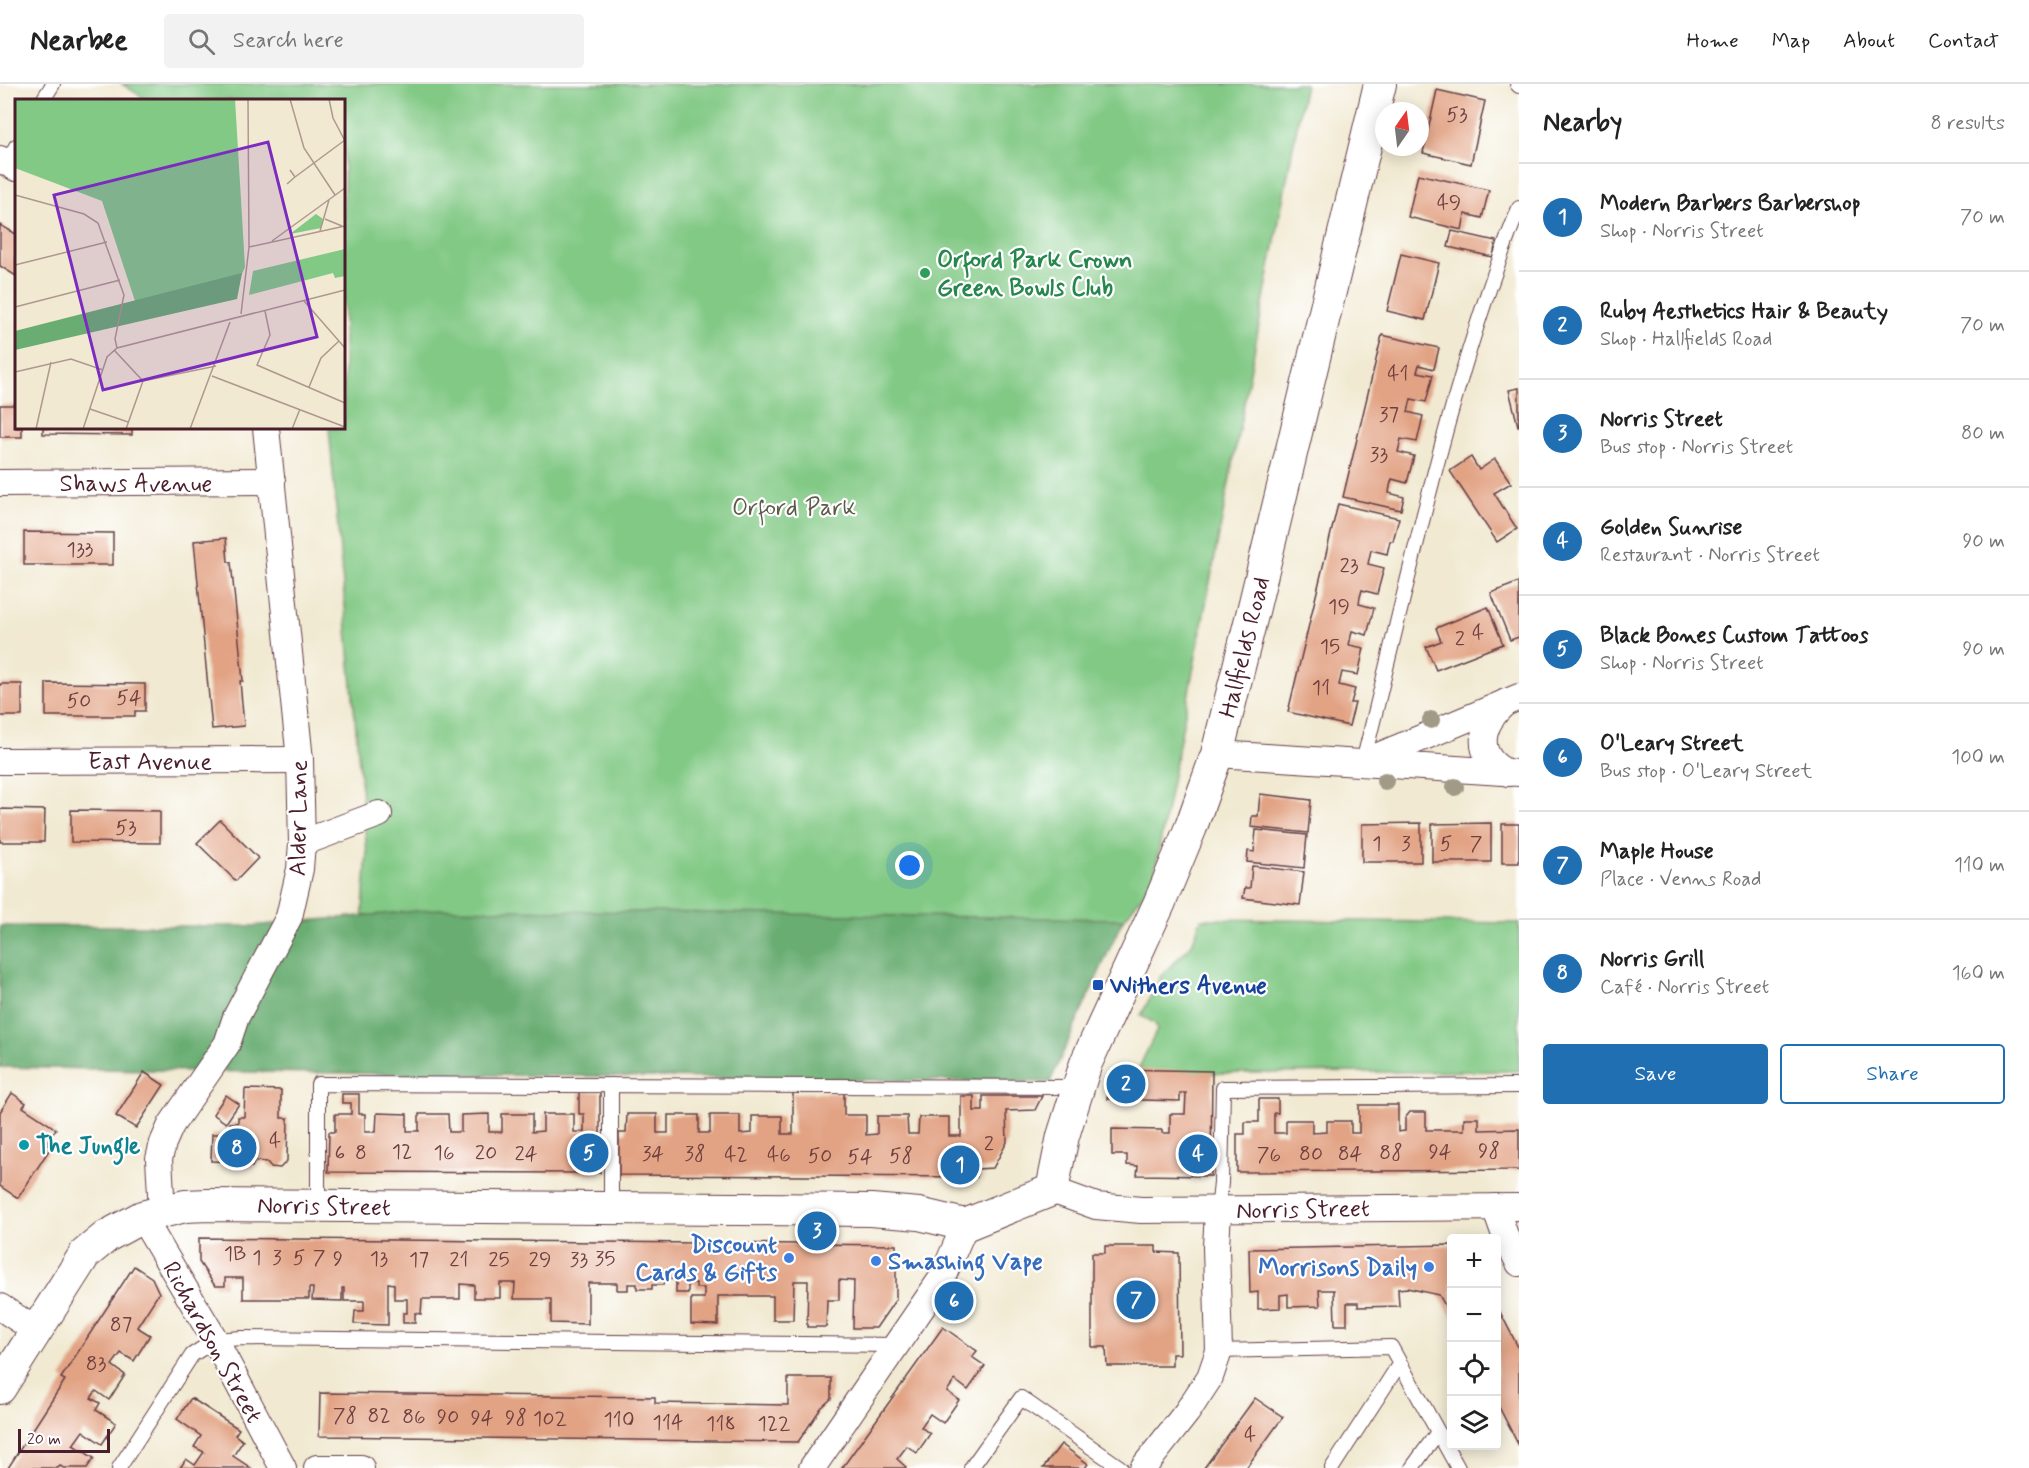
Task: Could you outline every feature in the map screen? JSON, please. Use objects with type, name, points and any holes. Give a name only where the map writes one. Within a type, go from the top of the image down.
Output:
[{"type":"street","name":"Hallfields Road","points":[[1052,1191],[1062,1140],[1086,1063],[1159,904],[1191,827],[1217,754],[1380,84]]},
{"type":"street","name":"Alder Lane","points":[[152,1214],[159,1159],[171,1125],[227,1044],[236,1017],[289,917],[296,894],[302,843],[300,760],[266,429]]},
{"type":"street","name":"Shaws Avenue","points":[[0,483],[272,481]]},
{"type":"street","points":[[1363,762],[1512,699]]},
{"type":"street","points":[[1512,699],[1489,721],[1484,741],[1491,762],[1514,773]]},
{"type":"street","points":[[1217,754],[1514,773]]},
{"type":"street","name":"East Avenue","points":[[0,761],[300,760]]},
{"type":"street","points":[[302,843],[379,813]]},
{"type":"street","points":[[812,1468],[942,1278],[965,1225],[1052,1191]]},
{"type":"street","name":"Norris Street","points":[[1052,1191],[1096,1206],[1141,1210],[1507,1207]]},
{"type":"street","name":"Norris Street","points":[[152,1214],[209,1204],[896,1211],[965,1225]]},
{"type":"street","points":[[1507,1207],[1506,1238],[1519,1263]]},
{"type":"street","points":[[1143,1468],[1187,1412],[1210,1377],[1219,1351],[1216,1247],[1218,1210]]},
{"type":"street","points":[[0,1388],[85,1254],[107,1236],[152,1214]]},
{"type":"street","name":"Richardson Street","points":[[152,1214],[214,1341],[283,1468]]},
{"type":"street","points":[[0,1306],[37,1330]]},
{"type":"street","points":[[317,1468],[361,1468]]},
{"type":"lane","points":[[44,99],[53,84]]},
{"type":"lane","points":[[1363,762],[1447,423],[1498,261],[1519,208]]},
{"type":"lane","points":[[318,1206],[318,1084],[1077,1087]]},
{"type":"lane","points":[[611,1085],[611,1208]]},
{"type":"lane","points":[[1218,1210],[1221,1183],[1223,1088],[1519,1086]]},
{"type":"lane","points":[[119,1468],[192,1355],[214,1341],[242,1338],[897,1345]]},
{"type":"lane","points":[[1219,1351],[1391,1347],[1458,1468]]},
{"type":"lane","points":[[1332,1468],[1400,1363]]},
{"type":"lane","points":[[971,1468],[1021,1398],[1121,1468]]},
{"type":"lane","points":[[1412,1468],[1438,1432]]},
{"type":"green space","name":"Orford Park","points":[[122,84],[1305,84],[1153,881],[1112,935],[362,922],[367,853],[329,429],[345,429],[345,99],[145,99]]},
{"type":"green space","points":[[438,909],[1123,919],[1050,1082],[0,1067],[0,926],[251,926]]},
{"type":"green space","points":[[1201,919],[1519,923],[1519,1071],[1136,1074],[1157,1030],[1155,1023],[1141,1016],[1160,977],[1192,944]]},
{"type":"building","points":[[1437,90],[1485,101],[1471,164],[1429,154],[1429,126]]},
{"type":"building","points":[[1418,174],[1489,190],[1482,218],[1465,214],[1462,230],[1408,217]]},
{"type":"building","points":[[0,225],[15,233],[15,275],[0,266]]},
{"type":"building","points":[[1452,231],[1496,241],[1493,257],[1448,247]]},
{"type":"building","points":[[1401,254],[1439,263],[1425,320],[1387,311]]},
{"type":"building","points":[[1382,335],[1439,348],[1434,369],[1419,365],[1417,372],[1433,375],[1426,402],[1411,399],[1408,412],[1423,416],[1417,442],[1401,439],[1398,452],[1414,456],[1407,483],[1392,479],[1390,486],[1389,493],[1404,497],[1401,510],[1343,497]]},
{"type":"building","points":[[1519,388],[1519,426],[1518,426],[1509,390]]},
{"type":"building","points":[[0,405],[15,405],[15,429],[22,429],[22,437],[0,437]]},
{"type":"building","points":[[43,429],[132,429],[132,435],[43,434]]},
{"type":"building","points":[[1471,457],[1479,470],[1495,459],[1511,483],[1494,493],[1517,529],[1497,542],[1450,471]]},
{"type":"building","points":[[1338,504],[1399,518],[1387,554],[1371,550],[1368,564],[1384,568],[1377,594],[1362,590],[1360,597],[1359,604],[1374,608],[1367,635],[1352,631],[1349,645],[1364,648],[1358,675],[1342,672],[1339,685],[1355,689],[1351,703],[1355,703],[1349,726],[1288,712]]},
{"type":"building","points":[[24,532],[113,533],[113,565],[24,565]]},
{"type":"building","points":[[226,538],[228,562],[231,562],[243,681],[240,681],[244,726],[212,729],[194,541]]},
{"type":"building","points":[[1519,582],[1519,637],[1510,640],[1491,593]]},
{"type":"building","points":[[1488,607],[1503,644],[1436,670],[1426,647],[1441,641],[1436,628]]},
{"type":"building","points":[[46,683],[145,684],[145,711],[135,711],[135,716],[46,716]]},
{"type":"building","points":[[0,684],[22,684],[22,716],[0,716]]},
{"type":"building","points":[[1260,794],[1311,800],[1308,833],[1251,827],[1252,816],[1258,816]]},
{"type":"building","points":[[0,809],[45,810],[44,842],[0,842]]},
{"type":"building","points":[[71,810],[160,811],[160,843],[71,842]]},
{"type":"building","points":[[220,820],[258,858],[236,881],[197,843]]},
{"type":"building","points":[[1421,823],[1421,862],[1362,862],[1362,824]]},
{"type":"building","points":[[1491,823],[1491,862],[1432,862],[1432,824]]},
{"type":"building","points":[[1502,824],[1519,824],[1519,863],[1502,863]]},
{"type":"building","points":[[1256,830],[1307,835],[1304,868],[1247,862],[1248,851],[1254,852]]},
{"type":"building","points":[[1252,866],[1304,872],[1300,905],[1243,898],[1245,888],[1250,888]]},
{"type":"building","points":[[1114,1069],[1212,1071],[1211,1176],[1137,1175],[1138,1166],[1127,1165],[1127,1155],[1112,1155],[1112,1129],[1162,1130],[1162,1133],[1170,1133],[1170,1114],[1185,1114],[1186,1093],[1180,1093],[1180,1101],[1107,1099]]},
{"type":"building","points":[[144,1072],[164,1085],[136,1128],[116,1116]]},
{"type":"building","points":[[245,1089],[281,1090],[281,1118],[288,1118],[287,1161],[280,1168],[271,1167],[267,1162],[255,1161],[252,1167],[242,1167],[239,1162],[211,1161],[212,1134],[230,1134],[230,1123],[238,1123],[238,1117],[244,1117]]},
{"type":"building","points":[[579,1092],[600,1092],[600,1173],[328,1172],[329,1132],[335,1132],[335,1114],[351,1114],[351,1103],[342,1103],[342,1094],[359,1094],[359,1114],[365,1114],[365,1132],[376,1132],[377,1113],[407,1114],[407,1131],[419,1131],[419,1114],[448,1114],[449,1132],[461,1132],[461,1115],[489,1114],[489,1132],[502,1132],[502,1114],[532,1114],[532,1132],[543,1131],[543,1114],[574,1114],[574,1132],[584,1132],[584,1114],[579,1114]]},
{"type":"building","name":"The Jungle","points":[[12,1093],[26,1103],[23,1107],[56,1129],[46,1144],[51,1147],[18,1198],[0,1186],[0,1112]]},
{"type":"building","points":[[793,1093],[844,1093],[844,1115],[866,1115],[866,1135],[877,1134],[877,1116],[907,1116],[908,1134],[918,1134],[919,1117],[949,1117],[949,1136],[961,1136],[961,1096],[974,1096],[974,1111],[983,1111],[983,1096],[1042,1096],[1035,1110],[1006,1111],[1007,1142],[993,1168],[977,1169],[977,1177],[619,1175],[619,1133],[626,1133],[627,1114],[657,1114],[657,1133],[668,1133],[668,1115],[699,1115],[699,1133],[710,1133],[710,1115],[740,1115],[740,1134],[752,1133],[752,1116],[782,1116],[782,1134],[793,1134]]},
{"type":"building","points":[[226,1095],[239,1104],[226,1123],[213,1114]]},
{"type":"building","points":[[1259,1099],[1278,1099],[1278,1113],[1274,1113],[1274,1133],[1286,1133],[1286,1120],[1312,1120],[1312,1133],[1327,1132],[1327,1121],[1351,1121],[1351,1133],[1359,1133],[1359,1105],[1398,1105],[1398,1132],[1405,1131],[1405,1118],[1410,1112],[1426,1112],[1426,1130],[1464,1130],[1464,1118],[1479,1118],[1479,1130],[1519,1129],[1519,1170],[1237,1172],[1237,1134],[1245,1134],[1245,1122],[1259,1122]]},
{"type":"building","points":[[199,1238],[896,1245],[896,1299],[876,1328],[853,1328],[854,1281],[839,1280],[839,1300],[827,1300],[826,1327],[807,1327],[808,1281],[794,1281],[793,1320],[773,1320],[773,1296],[718,1296],[718,1325],[691,1324],[691,1298],[704,1298],[704,1288],[696,1288],[696,1283],[688,1283],[688,1293],[676,1293],[676,1279],[664,1279],[663,1285],[652,1285],[652,1289],[637,1289],[637,1284],[628,1284],[628,1290],[617,1290],[617,1283],[588,1283],[588,1324],[551,1323],[551,1299],[514,1299],[515,1283],[500,1283],[500,1298],[474,1298],[474,1285],[460,1284],[460,1299],[422,1299],[421,1314],[415,1313],[415,1323],[403,1323],[403,1313],[407,1313],[407,1299],[394,1299],[394,1284],[388,1283],[388,1325],[354,1324],[355,1311],[364,1311],[364,1301],[344,1301],[344,1288],[342,1288],[342,1301],[312,1300],[313,1288],[309,1288],[309,1299],[243,1299],[243,1278],[225,1278],[225,1286],[215,1286],[199,1262]]},
{"type":"building","points":[[1447,1245],[1447,1309],[1439,1295],[1407,1288],[1398,1289],[1399,1306],[1358,1307],[1358,1303],[1347,1303],[1347,1325],[1335,1325],[1334,1290],[1319,1290],[1320,1306],[1288,1307],[1288,1294],[1280,1295],[1280,1308],[1258,1309],[1258,1292],[1250,1293],[1249,1249]]},
{"type":"building","points":[[1105,1246],[1156,1246],[1156,1252],[1179,1253],[1180,1354],[1172,1354],[1172,1366],[1107,1366],[1106,1347],[1092,1347],[1092,1253],[1105,1253]]},
{"type":"building","points":[[134,1266],[152,1278],[159,1293],[137,1327],[150,1335],[134,1361],[121,1353],[112,1365],[125,1375],[109,1400],[96,1391],[91,1398],[100,1403],[96,1410],[116,1423],[102,1444],[83,1431],[73,1445],[94,1458],[87,1468],[60,1466],[58,1468],[8,1468],[65,1380],[61,1378]]},
{"type":"building","points":[[1501,1314],[1519,1349],[1519,1446],[1501,1411]]},
{"type":"building","points":[[943,1327],[977,1351],[972,1357],[985,1366],[968,1390],[955,1380],[947,1391],[959,1400],[943,1423],[930,1414],[921,1427],[930,1434],[917,1453],[907,1446],[897,1459],[905,1468],[842,1468]]},
{"type":"building","points":[[788,1378],[831,1378],[831,1399],[821,1408],[798,1442],[319,1436],[320,1393],[655,1397],[655,1403],[788,1405]]},
{"type":"building","points":[[191,1398],[239,1429],[235,1435],[243,1441],[233,1456],[251,1468],[180,1468],[186,1459],[195,1465],[204,1452],[194,1447],[201,1436],[177,1419]]},
{"type":"building","points":[[1255,1398],[1283,1417],[1246,1468],[1204,1468]]},
{"type":"building","points":[[1061,1444],[1088,1464],[1085,1468],[1043,1468]]},
{"type":"place","name":"Orford Park Crown Green Bowls Club","points":[[925,273]]},
{"type":"place","name":"Withers Avenue","points":[[1098,985]]},
{"type":"place","name":"Ruby Aesthetics Hair & Beauty","points":[[1126,1084]]},
{"type":"place","name":"The Jungle","points":[[24,1145]]},
{"type":"place","name":"Norris Grill","points":[[237,1148]]},
{"type":"place","name":"Black Bones Custom Tattoos","points":[[589,1153]]},
{"type":"place","name":"Golden Sunrise","points":[[1198,1154]]},
{"type":"place","name":"Modern Barbers Barbershop","points":[[960,1165]]},
{"type":"place","name":"Norris Street","points":[[817,1231]]},
{"type":"place","name":"Discount Cards & Gifts","points":[[789,1258]]},
{"type":"place","name":"Smashing Vape","points":[[876,1261]]},
{"type":"place","name":"Morrisons Daily","points":[[1429,1267]]},
{"type":"place","name":"Maple House","points":[[1136,1300]]},
{"type":"place","name":"O'Leary Street","points":[[954,1301]]}]
